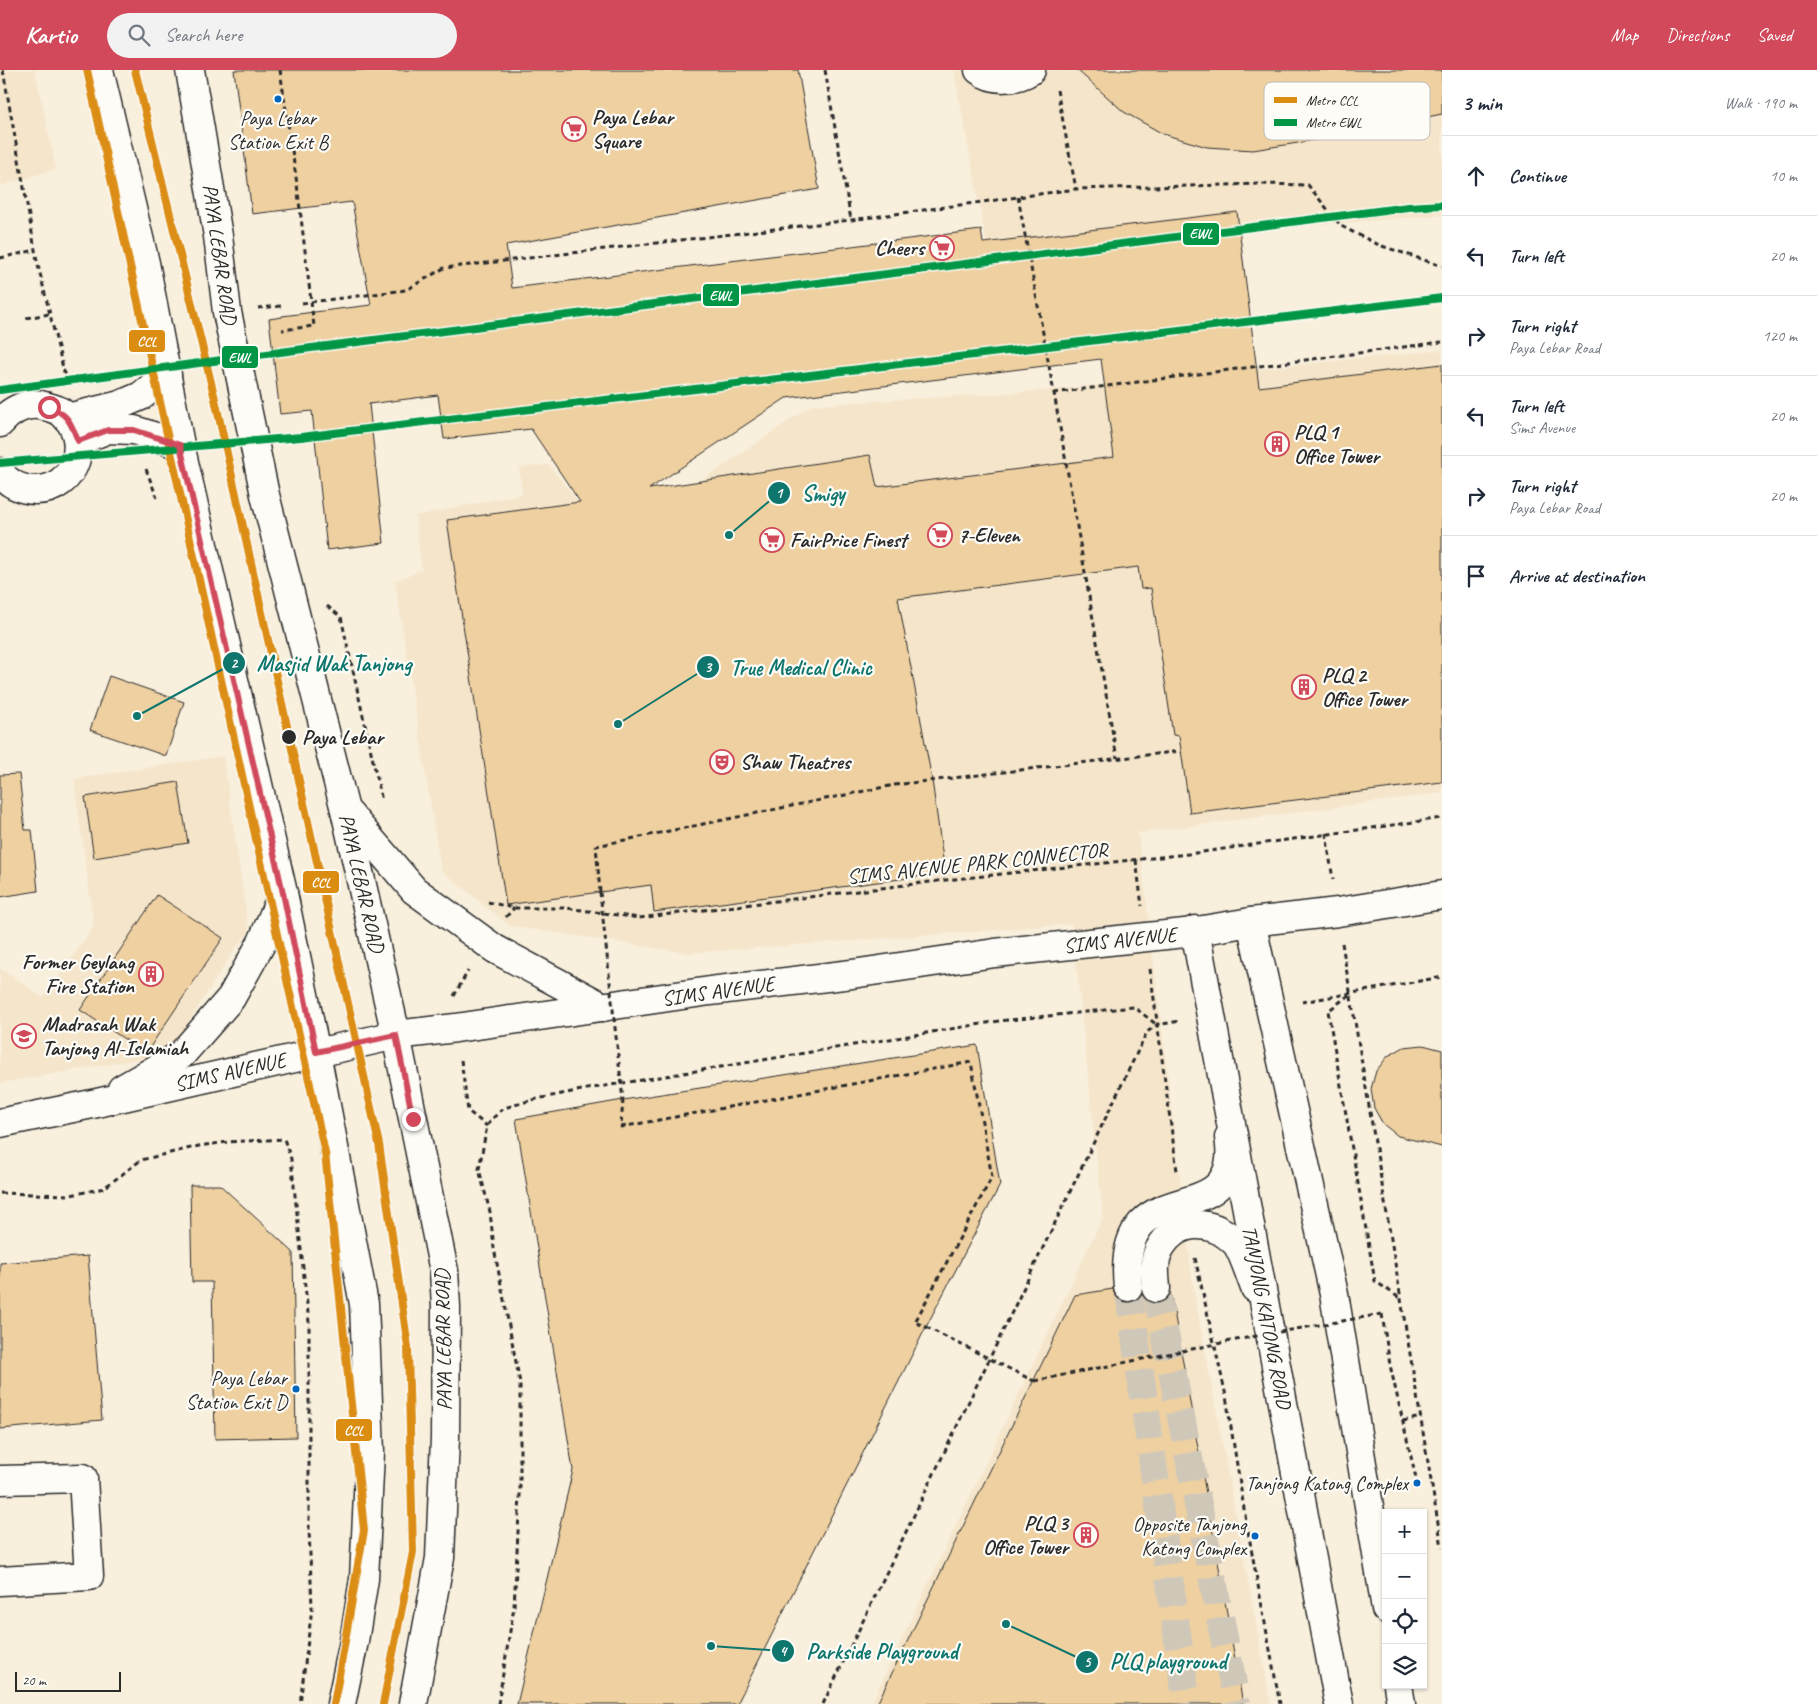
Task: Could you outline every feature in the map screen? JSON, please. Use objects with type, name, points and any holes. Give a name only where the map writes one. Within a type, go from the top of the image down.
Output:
[{"type":"main road","points":[[99,70],[145,263],[180,445],[283,893],[316,1052],[330,1134],[364,1304],[370,1442],[364,1580],[341,1704]]},
{"type":"main road","name":"PAYA LEBAR ROAD","points":[[190,70],[218,236],[227,312],[265,495],[345,810],[396,1035],[444,1271],[446,1307],[445,1438],[440,1558],[414,1704]]},
{"type":"main road","points":[[979,70],[990,77],[1001,79],[1031,70]]},
{"type":"main road","points":[[72,429],[141,396],[167,375]]},
{"type":"main road","points":[[0,423],[8,414],[21,407],[35,405],[49,407],[60,411],[72,429],[78,451],[75,465],[67,477],[56,486],[42,490],[28,490],[14,486],[0,472]]},
{"type":"main road","points":[[72,429],[134,430],[180,445]]},
{"type":"main road","points":[[345,810],[414,890],[496,949],[603,1007]]},
{"type":"main road","points":[[97,1103],[181,1055],[231,998],[262,942],[283,893]]},
{"type":"main road","name":"SIMS AVENUE","points":[[0,1124],[396,1035],[710,991],[1338,912],[1442,895]]},
{"type":"main road","points":[[1251,922],[1334,1294],[1384,1599]]},
{"type":"main road","name":"TANJONG KATONG ROAD","points":[[1195,930],[1340,1704]]},
{"type":"main road","points":[[1128,1286],[1128,1253],[1132,1238],[1140,1225],[1149,1216],[1162,1208],[1209,1194],[1223,1179],[1230,1160],[1228,1113]]},
{"type":"main road","points":[[1156,1288],[1154,1268],[1158,1251],[1170,1235],[1188,1225],[1205,1225],[1220,1230],[1237,1244],[1269,1324]]},
{"type":"main road","points":[[0,1480],[83,1478],[89,1576],[0,1581]]},
{"type":"main road","points":[[1399,1689],[1401,1704]]},
{"type":"path","points":[[3,70],[36,250],[49,314],[64,372]]},
{"type":"path","points":[[280,70],[297,184],[314,326],[282,330]]},
{"type":"path","points":[[825,70],[851,220]]},
{"type":"path","points":[[1057,90],[1076,189]]},
{"type":"path","points":[[302,303],[406,290],[444,268],[851,220],[1076,189],[1261,184],[1308,185],[1342,226],[1379,245],[1442,266]]},
{"type":"path","points":[[1018,197],[1117,758]]},
{"type":"path","points":[[0,258],[36,250]]},
{"type":"path","points":[[26,318],[49,314]]},
{"type":"path","points":[[1054,393],[1442,342]]},
{"type":"path","points":[[146,468],[158,503]]},
{"type":"path","points":[[323,603],[341,618],[382,803]]},
{"type":"path","points":[[1181,751],[894,785],[596,846],[623,1100],[621,1127],[971,1062],[992,1177],[916,1322],[1034,1381],[1251,1337],[1382,1314],[1390,1365],[1417,1483]]},
{"type":"path","name":"SIMS AVENUE PARK CONNECTOR","points":[[485,902],[514,908],[567,908],[639,918],[946,880],[1188,854],[1442,818]]},
{"type":"path","points":[[1401,1300],[1375,1281],[1328,1011],[1350,994],[1442,977]]},
{"type":"path","points":[[1350,994],[1442,1547]]},
{"type":"path","points":[[498,1704],[514,1607],[520,1495],[520,1383],[494,1248],[490,1212],[479,1169],[486,1126],[494,1117],[504,1108],[532,1100],[587,1089],[998,1021],[1134,1006],[1157,1025],[1147,1032],[823,1704]]},
{"type":"path","points":[[0,1193],[71,1195],[104,1188],[141,1160],[199,1146],[228,1142],[284,1139],[291,1159],[309,1322],[309,1528],[312,1608],[300,1704]]},
{"type":"path","points":[[1226,1396],[1245,1515],[1280,1704]]},
{"type":"path","points":[[1403,1421],[1421,1417]]},
{"type":"shaded area","points":[[0,70],[35,70],[56,169],[0,186]]},
{"type":"shaded area","points":[[954,70],[1442,70],[1442,215],[988,251]]},
{"type":"shaded area","points":[[1442,350],[1442,793],[1138,833],[1193,1286],[1271,1704],[871,1704],[1103,1217],[1072,924],[689,953],[510,926],[441,870],[395,581],[422,570],[415,516],[522,494],[519,467],[549,465],[611,542],[812,405],[1041,391]]},
{"type":"shaded area","points":[[223,756],[249,932],[233,952],[179,1037],[156,1056],[0,1083],[0,968],[43,998],[94,926],[74,779]]},
{"type":"building","points":[[234,70],[798,70],[819,189],[506,245],[512,288],[981,230],[983,243],[1237,212],[1259,387],[1442,364],[1442,782],[1190,813],[1179,736],[1173,735],[1151,588],[1141,589],[1138,567],[898,598],[932,780],[945,873],[654,912],[651,885],[506,905],[447,520],[580,502],[531,429],[444,439],[438,395],[369,404],[384,543],[327,550],[312,411],[280,414],[269,319],[371,305],[352,202],[252,214]],"holes":[[[1101,359],[1114,457],[877,487],[870,455],[649,489],[786,398]]]},
{"type":"building","points":[[1077,70],[1442,70],[1442,114],[1430,116],[1430,82],[1264,82],[1264,140],[1313,140],[1253,150],[1207,147],[1163,134],[1124,112]]},
{"type":"building","points":[[109,676],[184,702],[166,756],[90,730]]},
{"type":"building","points":[[19,774],[25,830],[32,830],[38,891],[0,897],[0,775]]},
{"type":"building","points":[[178,782],[188,843],[94,858],[85,797]]},
{"type":"building","name":"Former Geylang Fire Station","points":[[157,895],[223,938],[146,1053],[80,1010]]},
{"type":"building","points":[[977,1045],[1000,1185],[926,1327],[737,1704],[517,1704],[573,1470],[516,1119],[623,1100]]},
{"type":"building","points":[[1423,1045],[1442,1050],[1442,1147],[1398,1136],[1383,1124],[1374,1108],[1371,1089],[1376,1071],[1388,1056],[1404,1047]]},
{"type":"building","points":[[190,1185],[220,1185],[293,1252],[296,1437],[215,1439],[212,1282],[192,1282]]},
{"type":"building","points":[[88,1256],[102,1420],[0,1429],[0,1263]]},
{"type":"building","name":"PLQ 3 Office Tower","points":[[1113,1289],[1115,1295],[1120,1300],[1127,1303],[1136,1300],[1142,1294],[1149,1302],[1158,1303],[1165,1301],[1171,1294],[1243,1704],[877,1704],[1075,1295]]},
{"type":"tunnel","points":[[1128,1287],[1187,1704]]},
{"type":"tunnel","points":[[1156,1288],[1237,1704]]},
{"type":"metro line","name":"CCL","points":[[87,70],[325,1153],[364,1530],[334,1704]]},
{"type":"metro line","name":"CCL","points":[[135,70],[215,399],[379,1144],[408,1347],[413,1552],[383,1704]]},
{"type":"metro line","name":"EWL","points":[[0,390],[288,351],[1408,207],[1442,205]]},
{"type":"metro line","name":"EWL","points":[[0,463],[301,437],[1442,298]]},
{"type":"place","name":"Paya Lebar Station Exit B","points":[[278,99]]},
{"type":"place","name":"Paya Lebar Square","points":[[574,129]]},
{"type":"place","name":"Cheers","points":[[942,248]]},
{"type":"place","name":"PLQ 1 Office Tower","points":[[1277,444]]},
{"type":"place","name":"Smigy","points":[[729,535]]},
{"type":"place","name":"7-Eleven","points":[[940,535]]},
{"type":"place","name":"FairPrice Finest","points":[[772,540]]},
{"type":"place","name":"PLQ 2 Office Tower","points":[[1304,687]]},
{"type":"place","name":"Masjid Wak Tanjong","points":[[137,716]]},
{"type":"place","name":"True Medical Clinic","points":[[618,724]]},
{"type":"place","name":"Paya Lebar","points":[[289,737]]},
{"type":"place","name":"Shaw Theatres","points":[[722,762]]},
{"type":"place","name":"Former Geylang Fire Station","points":[[151,974]]},
{"type":"place","name":"Madrasah Wak Tanjong Al-Islamiah","points":[[24,1036]]},
{"type":"place","name":"Paya Lebar Station Exit D","points":[[296,1389]]},
{"type":"place","name":"Tanjong Katong Complex","points":[[1417,1483]]},
{"type":"place","name":"PLQ 3 Office Tower","points":[[1086,1535]]},
{"type":"place","name":"Opposite Tanjong Katong Complex","points":[[1255,1536]]},
{"type":"place","name":"PLQ playground","points":[[1006,1624]]},
{"type":"place","name":"Parkside Playground","points":[[711,1646]]},
{"type":"route","points":[[49,407],[60,411],[67,418],[78,441],[108,430],[134,430],[180,445],[283,893],[316,1052],[396,1035],[413,1119]]}]
